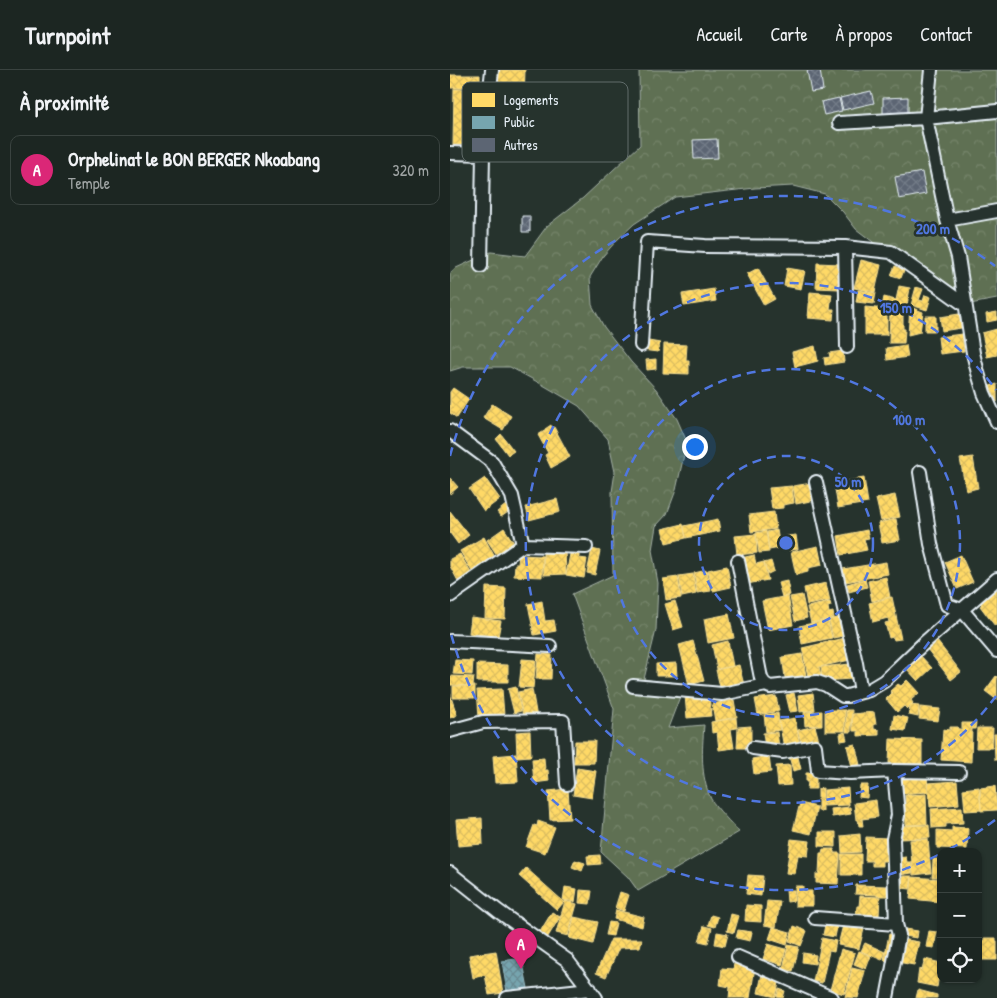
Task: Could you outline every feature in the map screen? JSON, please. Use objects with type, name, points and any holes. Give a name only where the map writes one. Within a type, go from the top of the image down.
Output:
[{"type":"street","points":[[931,70],[926,118],[947,220],[958,257],[973,353],[984,393],[997,422]]},
{"type":"street","points":[[839,123],[926,118],[997,111]]},
{"type":"street","points":[[482,266],[483,162]]},
{"type":"street","points":[[947,220],[997,212]]},
{"type":"street","points":[[641,345],[647,242],[706,246],[845,247],[891,252],[965,305]]},
{"type":"street","points":[[845,247],[847,347]]},
{"type":"street","points":[[450,431],[492,462],[512,496],[523,545]]},
{"type":"street","points":[[920,472],[931,544],[947,605],[962,610],[997,651]]},
{"type":"street","points":[[816,482],[861,692]]},
{"type":"street","points":[[450,596],[523,545],[586,547]]},
{"type":"street","points":[[738,561],[761,678],[766,685]]},
{"type":"street","points":[[633,686],[722,694],[766,685],[778,687],[817,682],[826,685],[843,696],[869,690],[884,681],[997,579]]},
{"type":"street","points":[[450,641],[550,646]]},
{"type":"street","points":[[450,731],[483,722],[563,721],[567,784]]},
{"type":"street","points":[[754,748],[783,752],[815,746],[818,771],[850,773],[894,771],[959,772]]},
{"type":"street","points":[[887,998],[899,936],[896,924],[892,839],[898,815],[894,771]]},
{"type":"street","points":[[450,873],[498,911],[566,960],[593,994]]},
{"type":"street","points":[[815,918],[896,924]]},
{"type":"street","points":[[738,956],[832,998]]},
{"type":"street","points":[[507,998],[593,994]]},
{"type":"green space","points":[[639,70],[997,70],[997,299],[959,306],[856,229],[843,212],[825,194],[793,186],[755,188],[675,197],[634,224],[617,240],[603,256],[590,277],[592,305],[604,327],[631,362],[656,389],[677,419],[687,442],[676,490],[667,514],[656,526],[652,550],[658,583],[656,630],[644,679],[684,686],[668,728],[704,725],[703,772],[707,790],[713,803],[739,832],[638,891],[628,877],[601,852],[614,709],[572,594],[613,575],[612,492],[615,472],[608,439],[579,406],[510,367],[463,367],[450,371],[450,274],[454,269],[491,252],[525,256],[547,226],[583,198],[622,162],[628,162],[628,156],[640,145]]},
{"type":"building: Logements","points":[[495,70],[525,70],[525,82],[495,82]]},
{"type":"building: Logements","points":[[450,75],[480,75],[480,82],[462,82],[462,88],[450,88]]},
{"type":"building: Logements","points":[[454,89],[462,89],[462,145],[453,145]]},
{"type":"building: Logements","points":[[861,260],[881,265],[875,292],[854,288]]},
{"type":"building: Logements","points":[[817,263],[840,264],[839,289],[816,288]]},
{"type":"building: Logements","points":[[895,266],[904,270],[901,278],[891,275]]},
{"type":"building: Logements","points":[[758,268],[775,299],[764,305],[747,274]]},
{"type":"building: Logements","points":[[787,268],[805,271],[801,289],[784,286]]},
{"type":"building: Logements","points":[[899,286],[910,288],[906,311],[882,307],[884,297],[896,300]]},
{"type":"building: Logements","points":[[916,287],[923,289],[919,300],[923,301],[925,295],[931,297],[927,310],[911,305]]},
{"type":"building: Logements","points":[[714,289],[716,301],[684,306],[682,294]]},
{"type":"building: Logements","points":[[858,290],[876,293],[874,304],[856,302]]},
{"type":"building: Logements","points":[[810,292],[832,294],[830,309],[834,309],[833,320],[808,318]]},
{"type":"building: Logements","points":[[865,307],[887,309],[887,335],[865,335]]},
{"type":"building: Logements","points":[[910,307],[923,312],[920,332],[908,335]]},
{"type":"building: Logements","points":[[890,311],[903,311],[904,343],[889,343]]},
{"type":"building: Logements","points":[[997,312],[997,320],[987,322],[986,314]]},
{"type":"building: Logements","points":[[959,314],[961,328],[942,331],[940,317]]},
{"type":"building: Logements","points":[[925,316],[936,316],[936,331],[925,331]]},
{"type":"building: Logements","points":[[997,329],[997,355],[987,357],[982,333]]},
{"type":"building: Logements","points":[[962,334],[964,351],[940,354],[938,337]]},
{"type":"building: Logements","points":[[643,340],[660,343],[658,352],[641,350]]},
{"type":"building: Logements","points":[[664,344],[687,345],[686,360],[689,360],[689,374],[663,373]]},
{"type":"building: Logements","points":[[906,345],[908,357],[887,360],[886,348]]},
{"type":"building: Logements","points":[[815,346],[818,361],[795,367],[792,352]]},
{"type":"building: Logements","points":[[843,351],[844,362],[825,365],[824,358],[830,357],[829,353]]},
{"type":"building: Logements","points":[[656,359],[656,369],[647,370],[646,360]]},
{"type":"building: Logements","points":[[997,384],[997,402],[990,386]]},
{"type":"building: Logements","points":[[453,388],[469,399],[457,418],[450,413],[450,392]]},
{"type":"building: Logements","points":[[492,404],[511,416],[503,430],[483,418]]},
{"type":"building: Logements","points":[[551,425],[552,428],[554,427],[570,457],[551,468],[545,455],[548,453],[538,435]]},
{"type":"building: Logements","points":[[501,434],[514,451],[508,455],[496,439]]},
{"type":"building: Logements","points":[[973,457],[978,488],[966,491],[960,459]]},
{"type":"building: Logements","points":[[450,478],[458,487],[450,494]]},
{"type":"building: Logements","points":[[485,478],[500,499],[484,511],[469,489]]},
{"type":"building: Logements","points":[[864,478],[868,503],[838,508],[834,483]]},
{"type":"building: Logements","points":[[812,483],[815,500],[796,504],[793,486]]},
{"type":"building: Logements","points":[[792,486],[794,503],[783,505],[783,508],[772,509],[769,488]]},
{"type":"building: Logements","points":[[895,495],[900,517],[881,521],[876,499]]},
{"type":"building: Logements","points":[[557,499],[560,512],[529,520],[526,507]]},
{"type":"building: Logements","points":[[507,504],[511,510],[501,517],[497,512]]},
{"type":"building: Logements","points":[[450,511],[469,535],[458,544],[450,533]]},
{"type":"building: Logements","points":[[774,512],[776,529],[751,532],[749,515]]},
{"type":"building: Logements","points":[[718,519],[720,531],[686,538],[684,526]]},
{"type":"building: Logements","points":[[896,519],[900,540],[882,543],[878,523]]},
{"type":"building: Logements","points":[[683,524],[686,538],[666,543],[662,529]]},
{"type":"building: Logements","points":[[504,528],[516,546],[499,558],[487,540]]},
{"type":"building: Logements","points":[[777,530],[780,548],[769,550],[767,532]]},
{"type":"building: Logements","points":[[867,530],[869,538],[864,539],[867,550],[841,555],[838,536]]},
{"type":"building: Logements","points":[[766,531],[769,552],[759,553],[756,533]]},
{"type":"building: Logements","points":[[756,534],[757,553],[737,555],[735,536]]},
{"type":"building: Logements","points":[[796,535],[798,549],[784,551],[781,537]]},
{"type":"building: Logements","points":[[484,537],[497,561],[474,575],[460,551]]},
{"type":"building: Logements","points":[[818,546],[822,565],[808,568],[808,572],[796,575],[791,552]]},
{"type":"building: Logements","points":[[592,549],[600,551],[595,575],[587,573]]},
{"type":"building: Logements","points":[[565,551],[566,574],[544,575],[543,552]]},
{"type":"building: Logements","points":[[460,554],[471,573],[458,581],[450,566],[450,559]]},
{"type":"building: Logements","points":[[570,554],[579,555],[579,558],[587,559],[584,578],[566,575]]},
{"type":"building: Logements","points":[[519,555],[543,556],[542,577],[514,576],[515,564],[518,564]]},
{"type":"building: Logements","points":[[754,555],[756,564],[764,562],[768,580],[747,584],[741,558]]},
{"type":"building: Logements","points":[[961,555],[973,582],[957,589],[945,562]]},
{"type":"building: Logements","points":[[771,561],[774,571],[768,574],[764,563]]},
{"type":"building: Logements","points":[[886,562],[888,574],[846,582],[843,569]]},
{"type":"building: Logements","points":[[727,566],[731,587],[713,591],[708,570]]},
{"type":"building: Logements","points":[[707,570],[711,591],[697,593],[694,573]]},
{"type":"building: Logements","points":[[693,574],[696,594],[682,597],[679,576]]},
{"type":"building: Logements","points":[[678,577],[681,598],[666,600],[663,579]]},
{"type":"building: Logements","points":[[886,577],[890,597],[872,601],[868,581]]},
{"type":"building: Logements","points":[[865,579],[867,587],[849,592],[847,584]]},
{"type":"building: Logements","points":[[787,581],[790,595],[782,597],[778,583]]},
{"type":"building: Logements","points":[[826,583],[830,601],[807,605],[804,588]]},
{"type":"building: Logements","points":[[486,587],[506,588],[505,619],[485,618]]},
{"type":"building: Logements","points":[[996,588],[997,624],[995,626],[979,602]]},
{"type":"building: Logements","points":[[802,595],[807,618],[795,621],[790,597]]},
{"type":"building: Logements","points":[[788,596],[793,625],[768,630],[762,601]]},
{"type":"building: Logements","points":[[892,597],[901,639],[894,640],[893,637],[889,638],[885,623],[889,622],[888,618],[873,622],[869,603]]},
{"type":"building: Logements","points":[[542,601],[545,621],[554,620],[556,631],[534,635],[528,604]]},
{"type":"building: Logements","points":[[675,601],[683,627],[673,630],[665,604]]},
{"type":"building: Logements","points":[[830,602],[831,606],[828,607],[829,613],[833,612],[834,618],[811,623],[807,607]]},
{"type":"building: Logements","points":[[729,614],[734,638],[708,643],[704,619]]},
{"type":"building: Logements","points":[[845,616],[849,635],[833,638],[829,620]]},
{"type":"building: Logements","points":[[471,617],[501,621],[498,637],[469,633]]},
{"type":"building: Logements","points":[[828,620],[832,638],[802,644],[799,626]]},
{"type":"building: Logements","points":[[845,638],[850,660],[819,667],[822,679],[809,681],[802,648]]},
{"type":"building: Logements","points":[[693,641],[704,681],[689,685],[679,645]]},
{"type":"building: Logements","points":[[728,641],[733,666],[717,669],[712,645]]},
{"type":"building: Logements","points":[[937,641],[961,672],[951,680],[927,649]]},
{"type":"building: Logements","points":[[918,653],[932,668],[918,681],[904,666]]},
{"type":"building: Logements","points":[[538,654],[552,655],[551,679],[536,679]]},
{"type":"building: Logements","points":[[802,654],[807,681],[786,684],[782,657]]},
{"type":"building: Logements","points":[[522,659],[536,660],[533,688],[519,687]]},
{"type":"building: Logements","points":[[455,660],[473,661],[472,675],[453,674]]},
{"type":"building: Logements","points":[[676,663],[677,676],[656,676],[656,664]]},
{"type":"building: Logements","points":[[477,664],[508,665],[508,682],[477,682]]},
{"type":"building: Logements","points":[[850,664],[851,679],[822,681],[821,667]]},
{"type":"building: Logements","points":[[739,665],[744,685],[721,691],[716,670]]},
{"type":"building: Logements","points":[[450,676],[474,677],[473,686],[450,685]]},
{"type":"building: Logements","points":[[997,677],[997,700],[985,691]]},
{"type":"building: Logements","points":[[907,680],[919,693],[911,700],[913,703],[907,709],[904,706],[897,712],[886,699],[892,693],[890,691],[898,684],[901,686]]},
{"type":"building: Logements","points":[[453,686],[475,686],[475,698],[453,698]]},
{"type":"building: Logements","points":[[516,687],[521,711],[514,713],[508,689]]},
{"type":"building: Logements","points":[[502,689],[504,715],[479,717],[477,690]]},
{"type":"building: Logements","points":[[532,689],[537,718],[524,721],[518,692]]},
{"type":"building: Logements","points":[[794,693],[798,711],[790,712],[786,695]]},
{"type":"building: Logements","points":[[813,693],[815,710],[800,712],[798,695]]},
{"type":"building: Logements","points":[[450,694],[457,715],[450,718]]},
{"type":"building: Logements","points":[[709,694],[711,716],[687,718],[685,696]]},
{"type":"building: Logements","points":[[776,696],[779,711],[758,715],[755,699]]},
{"type":"building: Logements","points":[[734,700],[737,717],[715,721],[712,704]]},
{"type":"building: Logements","points":[[910,705],[919,706],[918,717],[909,715]]},
{"type":"building: Logements","points":[[920,707],[940,709],[938,721],[919,719]]},
{"type":"building: Logements","points":[[825,710],[845,710],[845,731],[825,731]]},
{"type":"building: Logements","points":[[846,710],[852,710],[851,732],[846,732]]},
{"type":"building: Logements","points":[[822,711],[822,725],[805,726],[804,712]]},
{"type":"building: Logements","points":[[874,712],[876,724],[874,724],[874,729],[879,730],[879,735],[858,736],[858,731],[853,731],[852,714]]},
{"type":"building: Logements","points":[[778,713],[780,730],[766,732],[764,715]]},
{"type":"building: Logements","points":[[894,715],[908,718],[905,731],[892,729]]},
{"type":"building: Logements","points":[[736,718],[737,728],[731,729],[734,748],[719,750],[717,732],[712,733],[711,722]]},
{"type":"building: Logements","points":[[795,718],[800,745],[784,748],[779,721]]},
{"type":"building: Logements","points":[[962,723],[976,723],[975,729],[972,729],[971,762],[941,760],[943,729],[950,730],[950,727],[958,727],[958,729],[962,729]]},
{"type":"building: Logements","points":[[751,726],[751,748],[737,748],[738,727]]},
{"type":"building: Logements","points":[[815,726],[820,744],[802,748],[798,730]]},
{"type":"building: Logements","points":[[977,728],[993,728],[992,748],[976,748]]},
{"type":"building: Logements","points":[[530,731],[531,756],[517,757],[516,732]]},
{"type":"building: Logements","points":[[777,732],[779,747],[765,748],[763,733]]},
{"type":"building: Logements","points":[[845,732],[847,740],[841,741],[840,734]]},
{"type":"building: Logements","points":[[994,734],[997,734],[997,760],[995,760]]},
{"type":"building: Logements","points":[[890,739],[922,740],[922,764],[889,763]]},
{"type":"building: Logements","points":[[575,741],[595,741],[594,763],[574,763]]},
{"type":"building: Logements","points":[[855,744],[860,765],[852,767],[847,746]]},
{"type":"building: Logements","points":[[797,753],[801,769],[793,771],[789,756]]},
{"type":"building: Logements","points":[[516,754],[518,782],[495,783],[493,756]]},
{"type":"building: Logements","points":[[769,756],[771,772],[754,774],[752,759]]},
{"type":"building: Logements","points":[[544,758],[545,770],[548,770],[549,781],[534,783],[532,759]]},
{"type":"building: Logements","points":[[790,765],[791,785],[778,786],[776,766]]},
{"type":"building: Logements","points":[[577,768],[596,771],[592,798],[573,795]]},
{"type":"building: Logements","points":[[806,773],[816,773],[816,789],[807,789]]},
{"type":"building: Logements","points":[[927,773],[928,792],[899,794],[898,779],[906,779],[906,775]]},
{"type":"building: Logements","points":[[957,781],[959,804],[930,807],[928,783]]},
{"type":"building: Logements","points":[[860,785],[868,785],[867,798],[859,797]]},
{"type":"building: Logements","points":[[995,786],[997,810],[981,811],[980,788]]},
{"type":"building: Logements","points":[[979,787],[981,810],[965,811],[963,789]]},
{"type":"building: Logements","points":[[823,788],[823,811],[818,811],[818,789]]},
{"type":"building: Logements","points":[[848,788],[849,805],[824,806],[824,790]]},
{"type":"building: Logements","points":[[568,789],[570,819],[550,820],[548,791]]},
{"type":"building: Logements","points":[[926,794],[927,824],[906,825],[905,795]]},
{"type":"building: Logements","points":[[876,800],[878,817],[862,819],[863,826],[859,826],[858,820],[856,820],[854,803]]},
{"type":"building: Logements","points":[[800,803],[817,807],[811,834],[793,830]]},
{"type":"building: Logements","points":[[850,807],[851,814],[832,817],[831,809]]},
{"type":"building: Logements","points":[[962,807],[963,823],[946,824],[946,827],[932,828],[931,809]]},
{"type":"building: Logements","points":[[482,818],[483,844],[458,846],[456,820]]},
{"type":"building: Logements","points":[[538,821],[555,827],[545,853],[526,847],[534,825],[537,826]]},
{"type":"building: Logements","points":[[929,825],[930,838],[899,839],[898,826]]},
{"type":"building: Logements","points":[[952,827],[968,828],[967,848],[937,848],[937,830],[952,831]]},
{"type":"building: Logements","points":[[819,832],[836,832],[836,847],[819,846]]},
{"type":"building: Logements","points":[[860,834],[861,852],[842,853],[841,836]]},
{"type":"building: Logements","points":[[866,837],[888,838],[887,861],[882,861],[882,866],[872,866],[872,861],[865,861]]},
{"type":"building: Logements","points":[[791,839],[810,841],[808,856],[798,855],[795,874],[786,873]]},
{"type":"building: Logements","points":[[928,839],[931,873],[913,875],[910,840]]},
{"type":"building: Logements","points":[[823,849],[834,849],[834,853],[840,853],[838,884],[816,883],[816,874],[819,874],[820,853],[822,853]]},
{"type":"building: Logements","points":[[841,854],[861,854],[861,875],[841,875]]},
{"type":"building: Logements","points":[[600,855],[601,864],[588,865],[587,856]]},
{"type":"building: Logements","points":[[906,857],[907,862],[911,862],[912,873],[899,875],[897,858]]},
{"type":"building: Logements","points":[[933,859],[937,859],[937,877],[932,877]]},
{"type":"building: Logements","points":[[575,860],[585,863],[582,871],[572,867]]},
{"type":"building: Logements","points":[[526,868],[564,902],[557,910],[519,876]]},
{"type":"building: Logements","points":[[748,875],[763,876],[761,896],[746,894]]},
{"type":"building: Logements","points":[[903,876],[912,876],[910,889],[902,888]]},
{"type":"building: Logements","points":[[912,877],[937,879],[937,902],[910,899]]},
{"type":"building: Logements","points":[[856,885],[887,886],[887,896],[855,894]]},
{"type":"building: Logements","points":[[795,886],[803,886],[803,891],[812,891],[812,906],[795,906]]},
{"type":"building: Logements","points":[[565,887],[577,889],[575,902],[563,900]]},
{"type":"building: Logements","points":[[580,890],[592,891],[590,904],[579,903]]},
{"type":"building: Logements","points":[[786,890],[794,890],[794,901],[787,902]]},
{"type":"building: Logements","points":[[620,892],[629,895],[624,911],[615,908]]},
{"type":"building: Logements","points":[[860,896],[880,897],[879,916],[856,914]]},
{"type":"building: Logements","points":[[565,901],[577,904],[568,936],[556,933]]},
{"type":"building: Logements","points":[[767,901],[780,902],[776,927],[764,925]]},
{"type":"building: Logements","points":[[746,905],[761,906],[761,922],[745,921]]},
{"type":"building: Logements","points":[[616,910],[644,917],[642,927],[614,919]]},
{"type":"building: Logements","points":[[552,912],[560,917],[546,940],[538,935]]},
{"type":"building: Logements","points":[[731,914],[739,916],[734,933],[727,931]]},
{"type":"building: Logements","points":[[711,915],[718,917],[715,927],[708,925]]},
{"type":"building: Logements","points":[[574,917],[598,922],[593,944],[569,938]]},
{"type":"building: Logements","points":[[826,920],[838,923],[835,937],[823,935]]},
{"type":"building: Logements","points":[[609,922],[616,923],[613,936],[606,935]]},
{"type":"building: Logements","points":[[843,925],[864,929],[859,949],[838,945]]},
{"type":"building: Logements","points":[[704,926],[712,928],[708,943],[699,941]]},
{"type":"building: Logements","points":[[794,926],[807,931],[801,946],[789,941]]},
{"type":"building: Logements","points":[[773,927],[790,932],[787,945],[769,939]]},
{"type":"building: Logements","points":[[905,929],[918,931],[917,938],[904,936]]},
{"type":"building: Logements","points":[[738,930],[752,932],[750,941],[736,938]]},
{"type":"building: Logements","points":[[929,931],[937,932],[934,948],[926,947]]},
{"type":"building: Logements","points":[[717,932],[728,934],[725,946],[715,944]]},
{"type":"building: Logements","points":[[889,934],[897,935],[891,962],[884,960]]},
{"type":"building: Logements","points":[[822,938],[836,941],[834,952],[829,951],[822,983],[813,981]]},
{"type":"building: Logements","points":[[984,938],[996,938],[997,960],[982,960],[982,941],[984,941]]},
{"type":"building: Logements","points":[[611,939],[642,939],[640,947],[619,948],[606,977],[596,973]]},
{"type":"building: Logements","points":[[902,939],[919,942],[914,965],[897,962]]},
{"type":"building: Logements","points":[[865,943],[885,952],[882,960],[861,951]]},
{"type":"building: Logements","points":[[768,944],[786,949],[782,965],[763,959]]},
{"type":"building: Logements","points":[[788,945],[799,947],[793,971],[783,969]]},
{"type":"building: Logements","points":[[841,949],[855,953],[844,994],[830,990]]},
{"type":"building: Logements","points":[[496,951],[503,993],[489,995],[485,975],[473,978],[469,955]]},
{"type":"building: Logements","points":[[859,951],[871,956],[866,969],[854,964]]},
{"type":"building: Logements","points":[[803,953],[816,955],[815,964],[802,962]]},
{"type":"building: Logements","points":[[925,959],[937,962],[937,987],[917,983],[919,969],[922,970]]},
{"type":"building: Logements","points":[[734,964],[755,967],[750,998],[729,998],[730,987],[720,985],[722,968],[733,969]]},
{"type":"building: Logements","points":[[852,968],[865,971],[858,998],[845,997]]},
{"type":"building: Logements","points":[[762,974],[780,978],[776,997],[758,993]]},
{"type":"building: Logements","points":[[779,989],[785,991],[783,998],[777,997]]},
{"type":"building: Logements","points":[[918,990],[937,995],[937,998],[916,998]]},
{"type":"building: Public","points":[[522,958],[528,988],[507,992],[502,961]]},
{"type":"building: Autres","points":[[807,70],[820,70],[823,90],[811,92]]},
{"type":"building: Autres","points":[[871,91],[874,103],[843,110],[840,98]]},
{"type":"building: Autres","points":[[908,97],[908,115],[883,115],[883,98]]},
{"type":"building: Autres","points":[[839,98],[842,111],[824,115],[821,102]]},
{"type":"building: Autres","points":[[717,139],[718,158],[694,159],[693,140]]},
{"type":"building: Autres","points":[[922,172],[926,194],[899,199],[895,177]]},
{"type":"building: Autres","points":[[522,216],[530,216],[530,232],[522,232]]},
{"type":"place","name":"Orphelinat le BON BERGER Nkoabang","points":[[521,969]]}]
